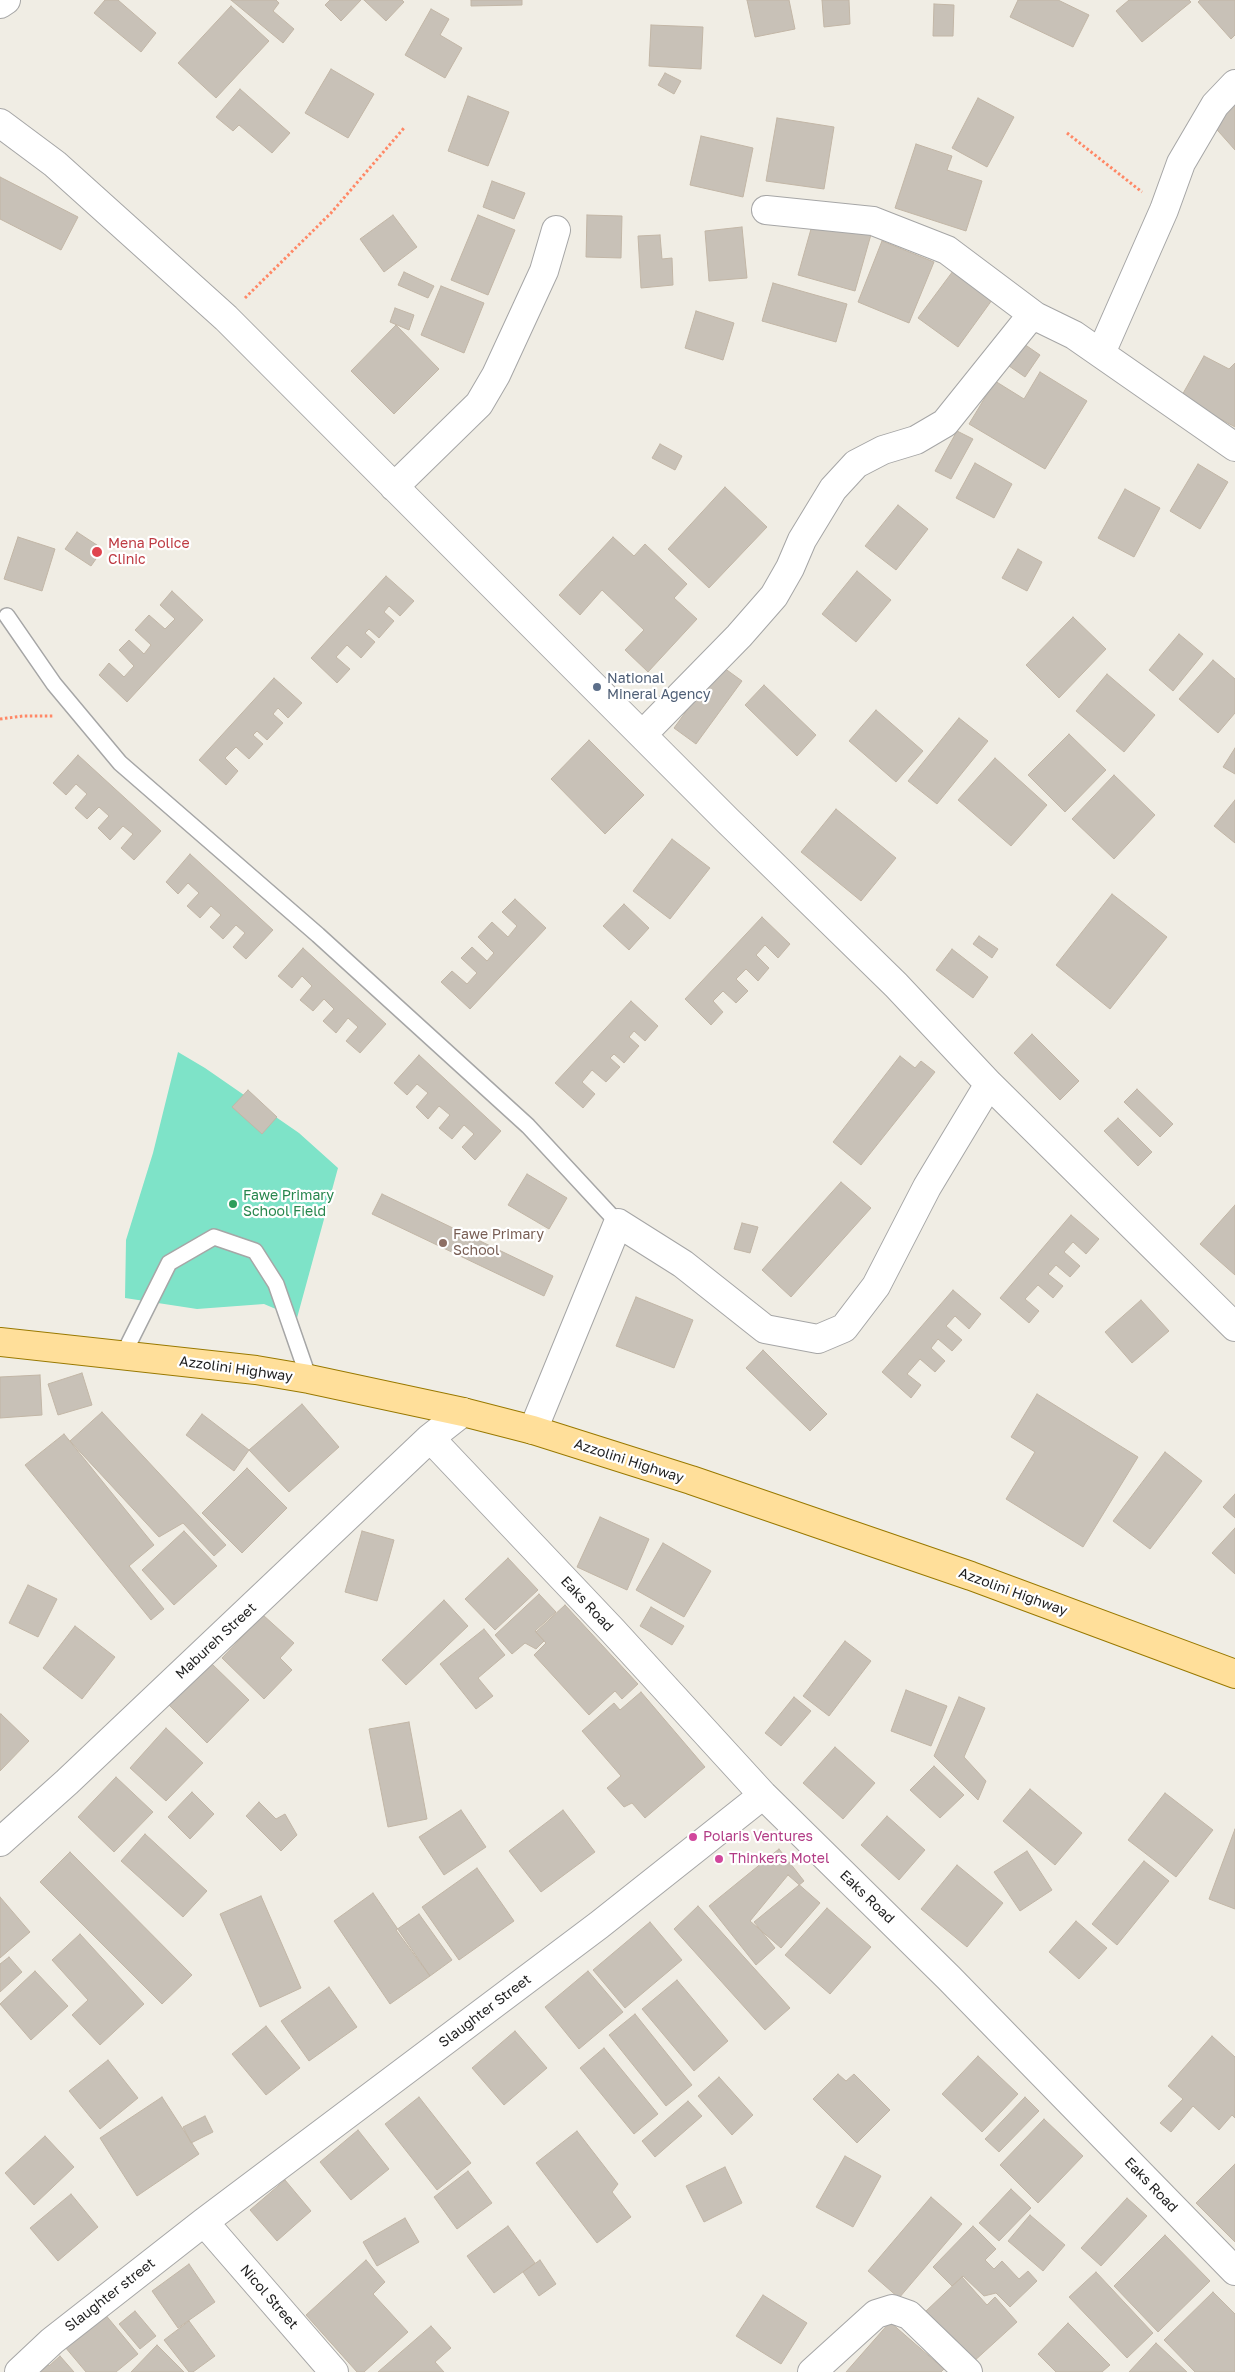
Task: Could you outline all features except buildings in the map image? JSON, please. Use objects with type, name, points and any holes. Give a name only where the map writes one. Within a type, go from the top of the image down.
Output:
[{"type":"main road","name":"Azzolini Highway","points":[[0,1342],[256,1370],[310,1379],[463,1412],[533,1430],[691,1480],[971,1576],[1235,1674]]},
{"type":"street","points":[[0,4],[6,0]]},
{"type":"street","points":[[1101,354],[1164,210],[1181,164],[1198,130],[1216,105],[1235,84]]},
{"type":"street","points":[[0,123],[55,164],[226,318],[727,820],[896,985],[989,1084],[1235,1327]]},
{"type":"street","points":[[766,210],[873,221],[946,250],[1035,316],[1074,335],[1235,447]]},
{"type":"street","points":[[394,487],[479,404],[496,376],[544,271],[556,230]]},
{"type":"street","points":[[643,734],[739,636],[774,596],[790,568],[802,540],[833,489],[856,464],[883,450],[916,440],[945,423],[1026,322],[1035,316]]},
{"type":"street","points":[[533,1430],[618,1223],[683,1264],[765,1329],[818,1339],[844,1328],[876,1286],[928,1187],[989,1084]]},
{"type":"street","points":[[430,1438],[463,1412]]},
{"type":"street","name":"Eaks Road","points":[[430,1438],[613,1631],[763,1795],[949,1978],[1235,2271]]},
{"type":"street","name":"Mabureh Street","points":[[0,1842],[67,1782],[430,1438]]},
{"type":"street","name":"Slaughter Street","points":[[204,2222],[599,1925],[763,1795]]},
{"type":"street","name":"Slaughter street","points":[[19,2372],[52,2341],[204,2222]]},
{"type":"street","name":"Nicol Street","points":[[204,2222],[334,2372]]},
{"type":"street","points":[[812,2372],[876,2314],[892,2309],[909,2315],[968,2372]]},
{"type":"lane","points":[[6,616],[75,710],[120,763],[318,935],[528,1126],[618,1223]]},
{"type":"lane","points":[[123,1355],[169,1263],[214,1237],[255,1251],[276,1284],[310,1379]]},
{"type":"path","points":[[226,318],[331,213],[404,128]]},
{"type":"path","points":[[1067,133],[1164,210]]},
{"type":"path","points":[[0,719],[22,716],[55,716],[75,710]]},
{"type":"green space","name":"Fawe Primary School Field","points":[[178,1052],[205,1068],[299,1133],[338,1168],[297,1318],[264,1304],[197,1309],[125,1298],[126,1240],[153,1153]]},
{"type":"place","name":"Mena Police Clinic","points":[[97,552]]},
{"type":"place","name":"National Mineral Agency","points":[[597,687]]},
{"type":"place","name":"Fawe Primary School Field","points":[[233,1204]]},
{"type":"place","name":"Fawe Primary School","points":[[443,1243]]},
{"type":"place","name":"Polaris Ventures","points":[[693,1837]]},
{"type":"place","name":"Thinkers Motel","points":[[719,1859]]}]
